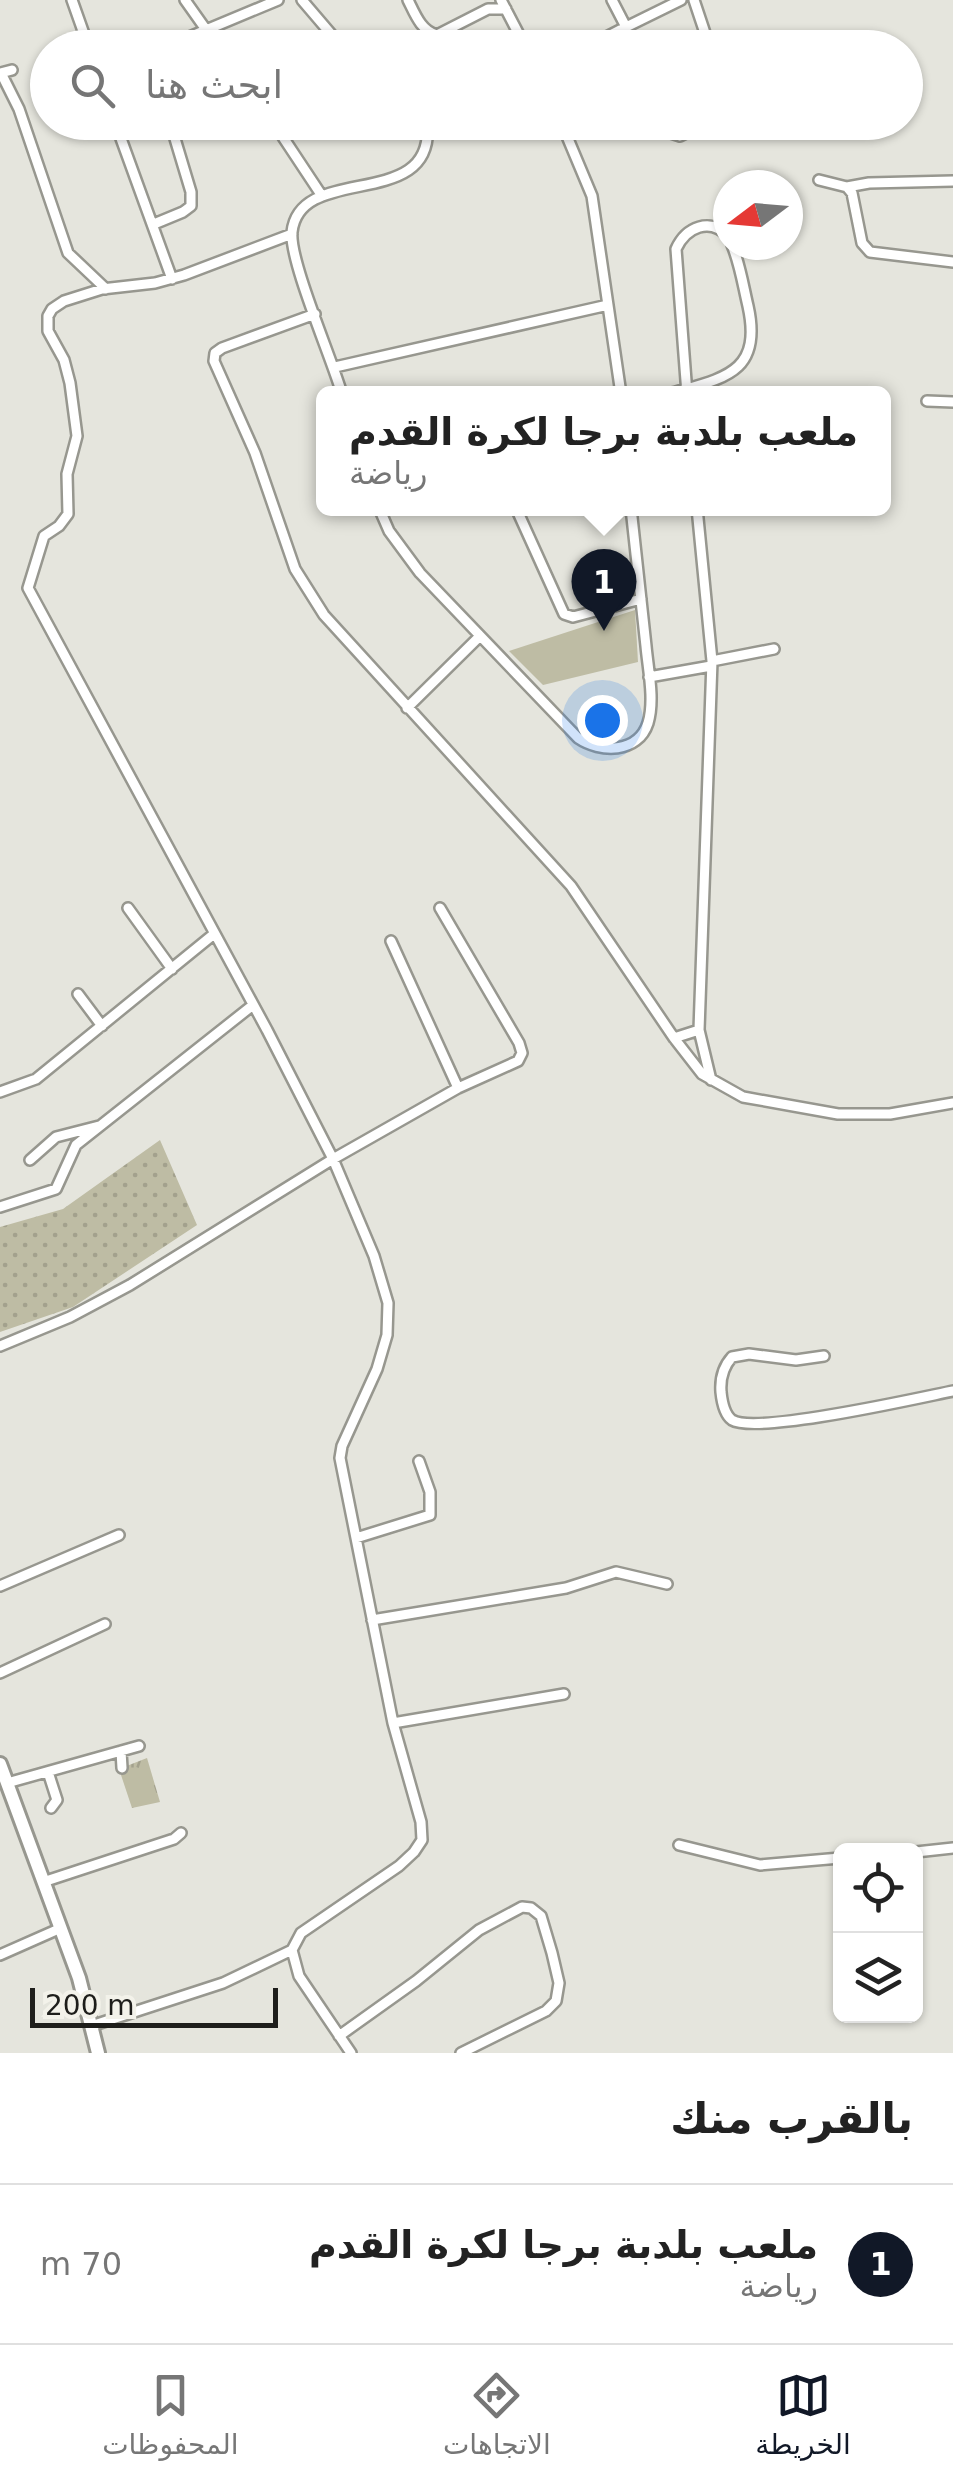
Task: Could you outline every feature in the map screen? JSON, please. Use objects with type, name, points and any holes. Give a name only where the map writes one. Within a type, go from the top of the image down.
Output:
[{"type":"main road","points":[[0,1764],[79,1978],[94,2052]]},
{"type":"street","points":[[72,0],[83,30]]},
{"type":"street","points":[[184,0],[206,30],[278,0]]},
{"type":"street","points":[[302,0],[327,30]]},
{"type":"street","points":[[408,0],[429,30]]},
{"type":"street","points":[[612,0],[623,29],[681,0]]},
{"type":"street","points":[[694,0],[704,30]]},
{"type":"street","points":[[445,30],[504,5],[517,30]]},
{"type":"street","points":[[12,70],[1,73],[19,109],[68,254],[106,289]]},
{"type":"street","points":[[122,140],[172,278]]},
{"type":"street","points":[[154,224],[190,206],[192,192],[176,140]]},
{"type":"street","points":[[285,140],[322,196]]},
{"type":"street","points":[[340,386],[292,234],[304,210],[322,196],[404,174],[423,152],[424,140]]},
{"type":"street","points":[[569,140],[592,196],[621,386]]},
{"type":"street","points":[[819,180],[847,187],[953,181]]},
{"type":"street","points":[[847,187],[856,203],[862,243],[870,252],[953,262]]},
{"type":"street","points":[[687,386],[676,249],[683,236],[701,226],[713,226]]},
{"type":"street","points":[[90,2026],[223,1983],[292,1950],[301,1932],[398,1866],[422,1840],[393,1723],[341,1453],[377,1369],[387,1335],[389,1310],[374,1256],[333,1159],[253,1005],[28,590],[44,536],[68,514],[67,474],[77,436],[64,360],[48,331],[52,309],[106,289],[172,278],[292,234]]},
{"type":"street","points":[[702,386],[727,376],[749,352],[753,329],[736,260]]},
{"type":"street","points":[[334,367],[608,305]]},
{"type":"street","points":[[316,314],[222,348],[215,353],[214,361],[255,453],[295,569],[324,615],[572,886],[702,1074],[743,1097],[838,1114],[890,1114],[953,1103]]},
{"type":"street","points":[[927,400],[953,402]]},
{"type":"street","points":[[384,516],[411,562],[578,738],[597,748],[625,746],[644,732],[650,714],[632,516]]},
{"type":"street","points":[[520,516],[564,614],[573,617],[641,599]]},
{"type":"street","points":[[698,516],[712,664],[699,1030],[711,1080]]},
{"type":"street","points":[[407,708],[480,636]]},
{"type":"street","points":[[649,677],[774,649]]},
{"type":"street","points":[[128,908],[172,969]]},
{"type":"street","points":[[0,1346],[70,1317],[130,1286],[333,1159],[458,1088],[516,1063],[522,1051],[440,908]]},
{"type":"street","points":[[0,1092],[36,1078],[214,934]]},
{"type":"street","points":[[391,941],[458,1088]]},
{"type":"street","points":[[78,994],[102,1026]]},
{"type":"street","points":[[0,1207],[56,1189],[72,1149],[253,1005]]},
{"type":"street","points":[[674,1038],[699,1030]]},
{"type":"street","points":[[30,1160],[56,1136],[106,1123]]},
{"type":"street","points":[[824,1356],[796,1360],[732,1356],[721,1380],[728,1416],[736,1422],[757,1424],[953,1392]]},
{"type":"street","points":[[356,1538],[430,1515],[430,1492],[419,1461]]},
{"type":"street","points":[[0,1586],[118,1535]]},
{"type":"street","points":[[372,1620],[566,1588],[616,1572],[667,1584]]},
{"type":"street","points":[[0,1672],[105,1624]]},
{"type":"street","points":[[393,1723],[564,1694]]},
{"type":"street","points":[[7,1782],[139,1746]]},
{"type":"street","points":[[121,1751],[122,1768]]},
{"type":"street","points":[[48,1772],[56,1800],[51,1808]]},
{"type":"street","points":[[43,1882],[174,1840],[181,1834]]},
{"type":"street","points":[[679,1845],[760,1865],[833,1859]]},
{"type":"street","points":[[923,1851],[953,1848]]},
{"type":"street","points":[[339,2036],[478,1930],[522,1908],[531,1908],[541,1916],[552,1954],[559,1983],[556,2000],[546,2011],[461,2053]]},
{"type":"street","points":[[0,1956],[61,1928]]},
{"type":"street","points":[[292,1950],[299,1976],[351,2053]]},
{"type":"green space","points":[[635,610],[638,662],[543,685],[509,651]]},
{"type":"green space","points":[[160,1140],[197,1225],[73,1307],[0,1332],[0,1227],[63,1209]]},
{"type":"green space","points":[[147,1758],[160,1802],[132,1808],[119,1769]]},
{"type":"place","name":"ملعب بلدبة برجا لكرة القدم","points":[[604,631]]}]
